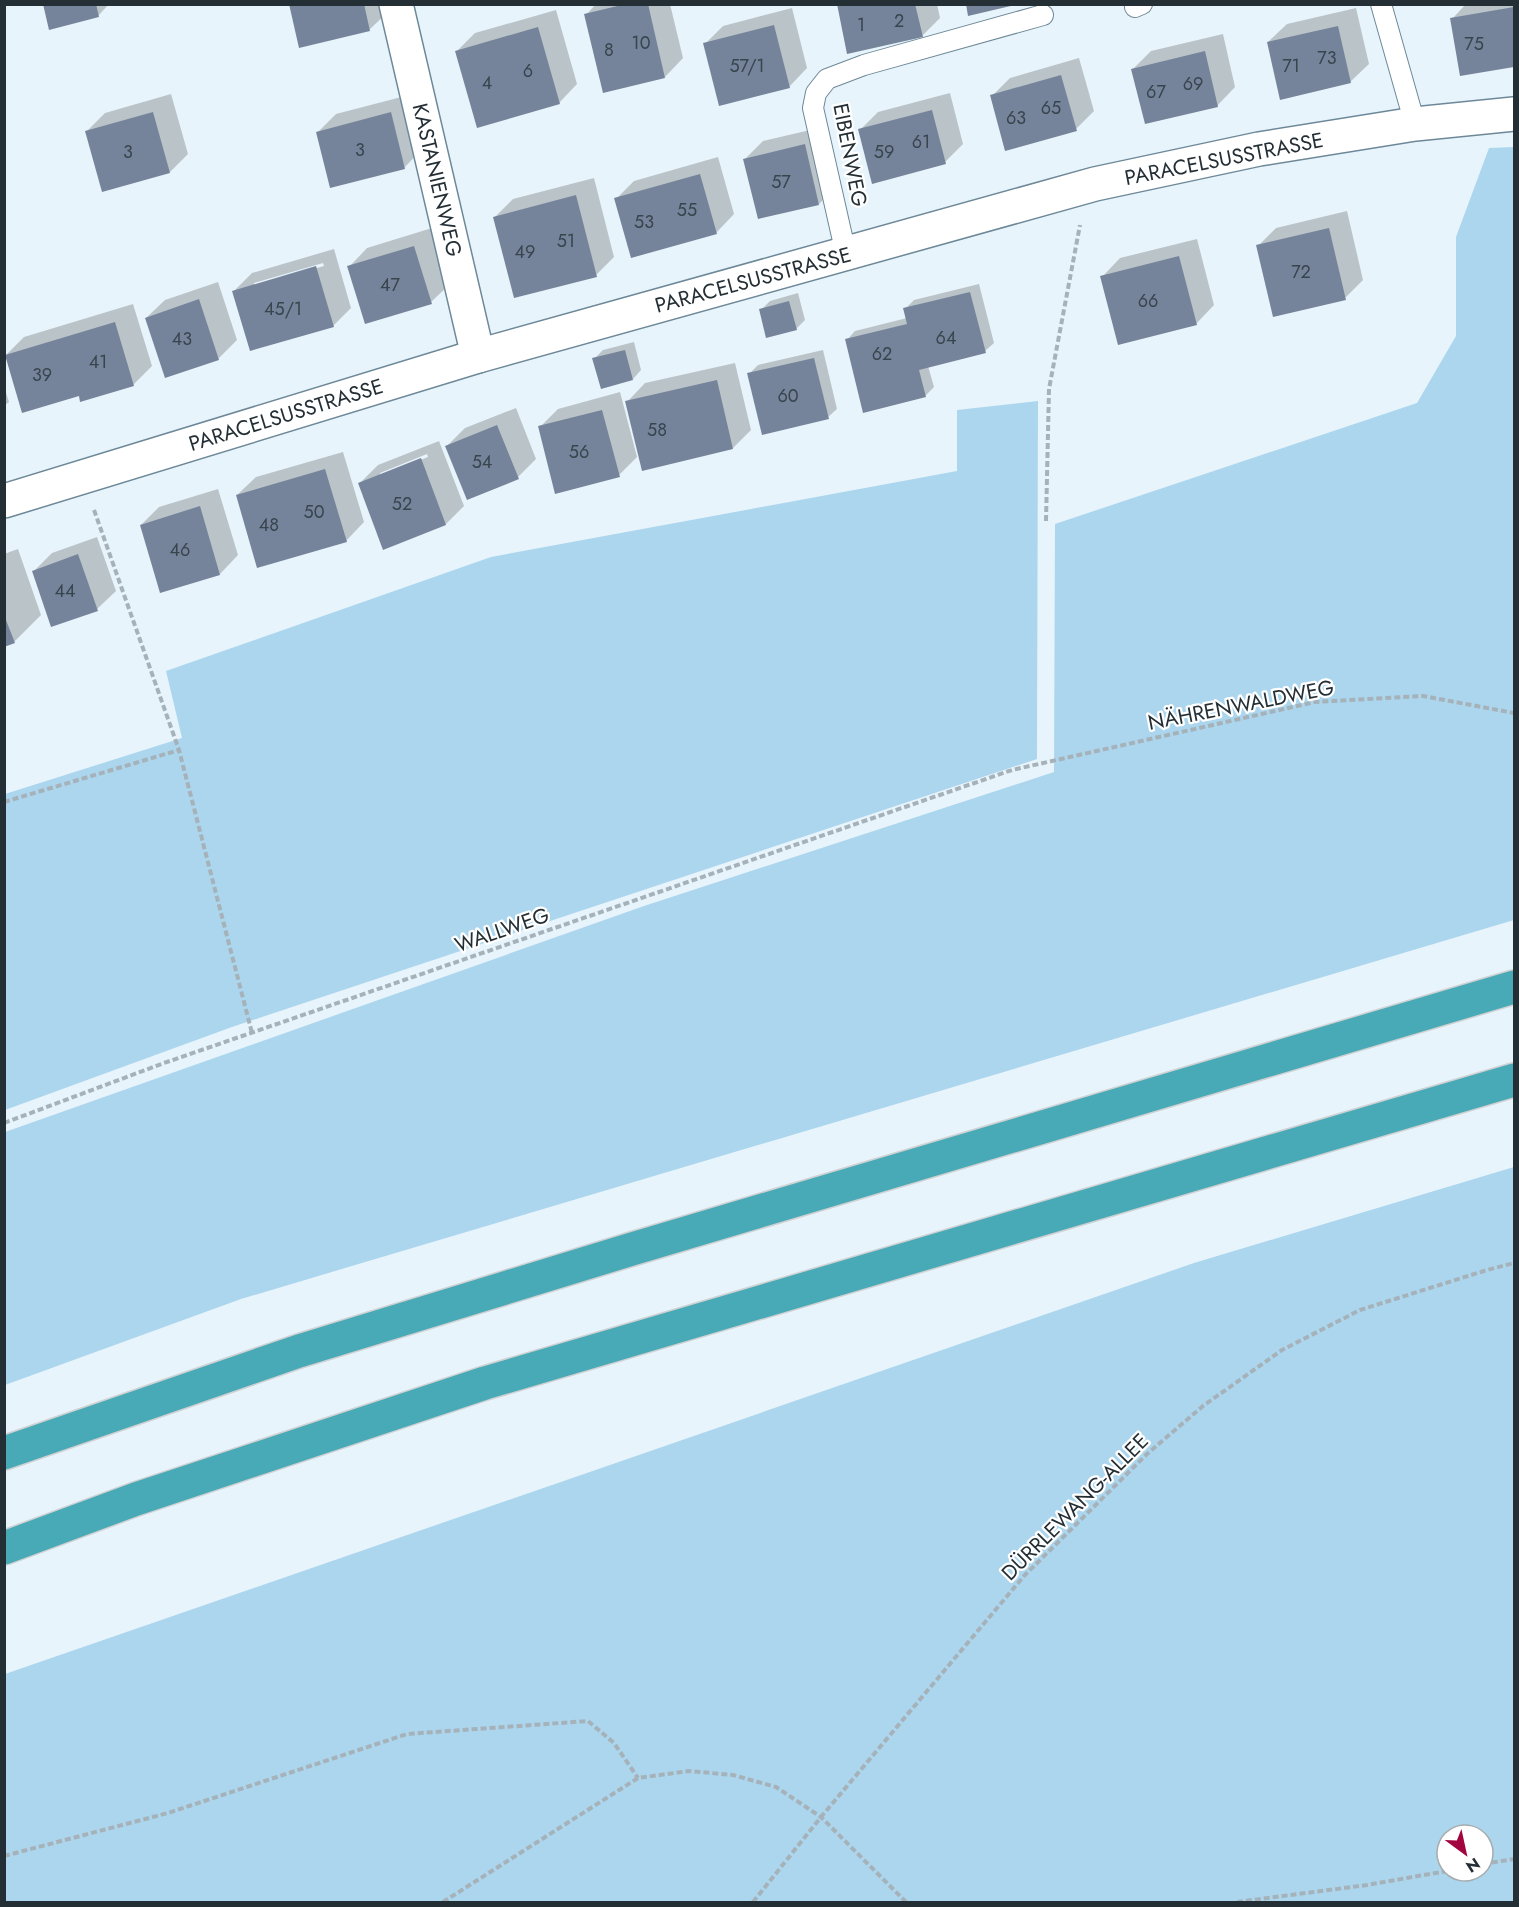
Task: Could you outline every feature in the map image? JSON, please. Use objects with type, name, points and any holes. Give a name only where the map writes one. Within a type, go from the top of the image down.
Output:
[{"type":"highway","points":[[4,1453],[299,1351],[621,1252],[1515,987]]},
{"type":"highway","points":[[4,1548],[136,1499],[485,1383],[1515,1080]]},
{"type":"street","name":"KASTANIENWEG","points":[[396,4],[478,356]]},
{"type":"street","name":"PARACELSUSSTRASSE","points":[[4,501],[478,356],[1081,188],[1259,149],[1415,124],[1515,114]]},
{"type":"lane","points":[[1381,4],[1415,124]]},
{"type":"lane","name":"EIBENWEG","points":[[846,254],[813,108],[816,93],[827,79],[864,65],[1043,15]]},
{"type":"path","points":[[1046,521],[1049,389],[1081,219],[1081,188]]},
{"type":"path","points":[[83,478],[179,750],[252,1032]]},
{"type":"path","name":"NÄHRENWALDWEG","points":[[1012,770],[1315,702],[1423,696],[1515,713]]},
{"type":"path","points":[[4,802],[179,750]]},
{"type":"path","name":"WALLWEG","points":[[4,1123],[252,1032],[1012,770]]},
{"type":"path","name":"DÜRRLEWANG-ALLEE","points":[[753,1902],[821,1817],[1024,1576],[1147,1454],[1203,1406],[1282,1350],[1360,1310],[1515,1263]]},
{"type":"path","points":[[4,1856],[168,1813],[407,1734],[588,1721],[614,1743],[639,1778]]},
{"type":"path","points":[[443,1902],[639,1778],[689,1771],[733,1775],[776,1787],[821,1817],[906,1902]]},
{"type":"path","points":[[1495,1862],[1515,1859]]},
{"type":"path","points":[[1237,1902],[1367,1885],[1435,1873]]},
{"type":"shaded area","points":[[1514,147],[1514,920],[241,1299],[5,1385],[5,1132],[644,906],[1054,772],[1055,524],[1417,403],[1456,336],[1456,237],[1489,148]]},
{"type":"shaded area","points":[[1038,401],[1037,759],[232,1027],[5,1110],[5,794],[182,738],[166,671],[491,557],[957,471],[957,410]]},
{"type":"shaded area","points":[[1514,1167],[1514,1902],[5,1902],[5,1674],[1194,1263]]},
{"type":"building","points":[[43,4],[96,4],[99,17],[49,30]]},
{"type":"building","points":[[289,4],[364,4],[370,31],[299,48]]},
{"type":"building","points":[[626,4],[648,4],[665,78],[603,93],[584,14]]},
{"type":"building","points":[[837,4],[915,4],[923,37],[847,54]]},
{"type":"building","points":[[966,4],[1015,4],[1015,5],[968,16]]},
{"type":"building","points":[[1514,7],[1514,67],[1460,76],[1450,18]]},
{"type":"building","points":[[774,25],[790,88],[719,106],[703,43]]},
{"type":"building","points":[[1338,26],[1351,83],[1280,100],[1267,42]]},
{"type":"building","points":[[538,27],[560,104],[477,128],[455,51]]},
{"type":"building","points":[[1205,51],[1218,107],[1145,124],[1131,69]]},
{"type":"building","points":[[1061,75],[1077,131],[1005,151],[990,95]]},
{"type":"building","points":[[932,110],[946,164],[872,184],[858,129]]},
{"type":"building","points":[[153,112],[170,173],[102,192],[85,131]]},
{"type":"building","points":[[391,112],[405,169],[330,188],[316,132]]},
{"type":"building","points":[[805,144],[819,205],[758,219],[743,159]]},
{"type":"building","points":[[700,174],[717,234],[631,258],[614,198]]},
{"type":"building","points":[[576,195],[597,277],[514,298],[493,217]]},
{"type":"building","points":[[1329,228],[1346,300],[1273,317],[1256,245]]},
{"type":"building","points":[[414,246],[432,304],[365,324],[347,266]]},
{"type":"building","points":[[1179,256],[1197,325],[1118,345],[1100,276]]},
{"type":"building","points":[[316,266],[334,327],[250,351],[232,291]]},
{"type":"building","points":[[970,292],[986,353],[919,370],[926,397],[863,413],[845,339],[907,324],[903,308]]},
{"type":"building","points":[[199,299],[219,360],[165,378],[145,318]]},
{"type":"building","points":[[789,301],[797,330],[766,338],[759,309]]},
{"type":"building","points":[[115,322],[134,386],[80,402],[79,396],[22,413],[5,355]]},
{"type":"building","points":[[625,350],[633,380],[601,389],[592,358]]},
{"type":"building","points":[[814,358],[829,419],[762,435],[747,373]]},
{"type":"building","points":[[717,380],[733,449],[642,471],[625,401]]},
{"type":"building","points":[[602,410],[620,477],[555,494],[538,426]]},
{"type":"building","points":[[497,425],[519,479],[467,500],[445,446]]},
{"type":"building","points":[[421,458],[446,525],[383,550],[358,483]]},
{"type":"building","points":[[325,469],[347,542],[257,568],[236,495]]},
{"type":"building","points":[[200,506],[220,575],[160,593],[140,525]]},
{"type":"building","points":[[78,554],[98,611],[51,627],[32,571]]},
{"type":"building","points":[[4,615],[15,643],[4,647]]}]
